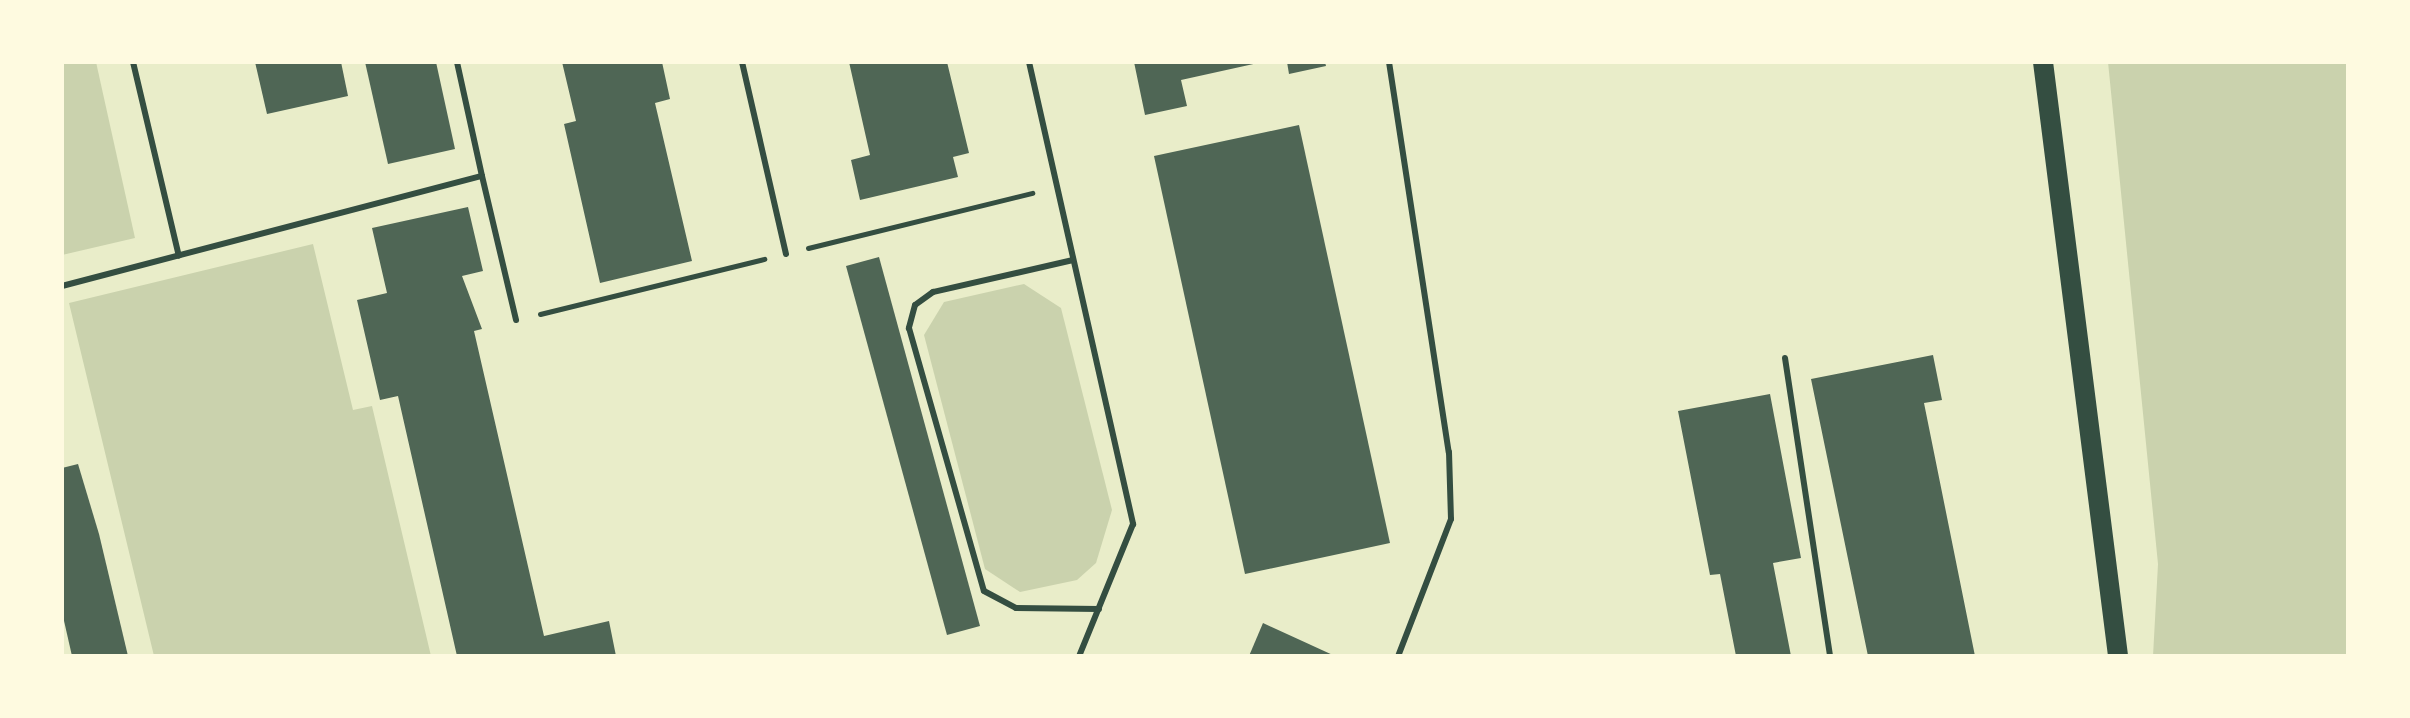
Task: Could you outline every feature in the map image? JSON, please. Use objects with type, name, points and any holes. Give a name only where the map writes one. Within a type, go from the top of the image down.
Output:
[{"type":"main road","points":[[2043,62],[2118,656]]},
{"type":"lane","points":[[133,62],[179,256]]},
{"type":"lane","points":[[457,62],[516,320]]},
{"type":"lane","points":[[742,62],[786,254]]},
{"type":"lane","points":[[1029,62],[1133,524],[1079,656]]},
{"type":"lane","points":[[1389,62],[1449,452],[1451,519],[1398,656]]},
{"type":"lane","points":[[62,286],[482,176]]},
{"type":"lane","points":[[1073,260],[933,292],[915,305],[909,328],[984,591],[1016,608],[1099,609]]},
{"type":"lane","points":[[1785,358],[1830,656]]},
{"type":"green space","points":[[62,62],[96,62],[135,238],[62,255]]},
{"type":"green space","points":[[2108,62],[2348,62],[2348,656],[2153,656],[2158,564]]},
{"type":"green space","points":[[313,244],[353,410],[372,406],[431,656],[154,656],[69,303]]},
{"type":"green space","points":[[1024,284],[1061,308],[1112,510],[1096,563],[1077,580],[1020,592],[985,569],[924,335],[944,302]]},
{"type":"building","points":[[255,62],[341,62],[348,96],[267,114]]},
{"type":"building","points":[[365,62],[436,62],[455,149],[388,164]]},
{"type":"building","points":[[562,62],[662,62],[670,99],[655,103],[692,261],[600,283],[564,124],[576,121]]},
{"type":"building","points":[[849,62],[947,62],[969,153],[953,157],[958,177],[860,200],[851,160],[870,155]]},
{"type":"building","points":[[1134,62],[1258,63],[1181,80],[1187,106],[1145,115]]},
{"type":"building","points":[[1287,62],[1325,62],[1326,66],[1289,74]]},
{"type":"building","points":[[1299,125],[1390,543],[1245,574],[1154,156]]},
{"type":"building","points":[[468,207],[483,271],[462,276],[482,329],[474,331],[544,636],[609,621],[616,656],[457,656],[398,396],[380,400],[357,300],[387,293],[372,228]]},
{"type":"building","points":[[879,257],[980,626],[947,635],[846,266]]},
{"type":"building","points":[[1933,355],[1942,400],[1924,403],[1975,656],[1868,656],[1811,379]]},
{"type":"building","points":[[1770,394],[1801,558],[1773,563],[1791,656],[1736,656],[1720,574],[1710,575],[1678,411]]},
{"type":"building","points":[[78,464],[99,534],[128,656],[72,656],[62,612],[62,468]]},
{"type":"building","points":[[1263,623],[1335,656],[1249,656]]}]
